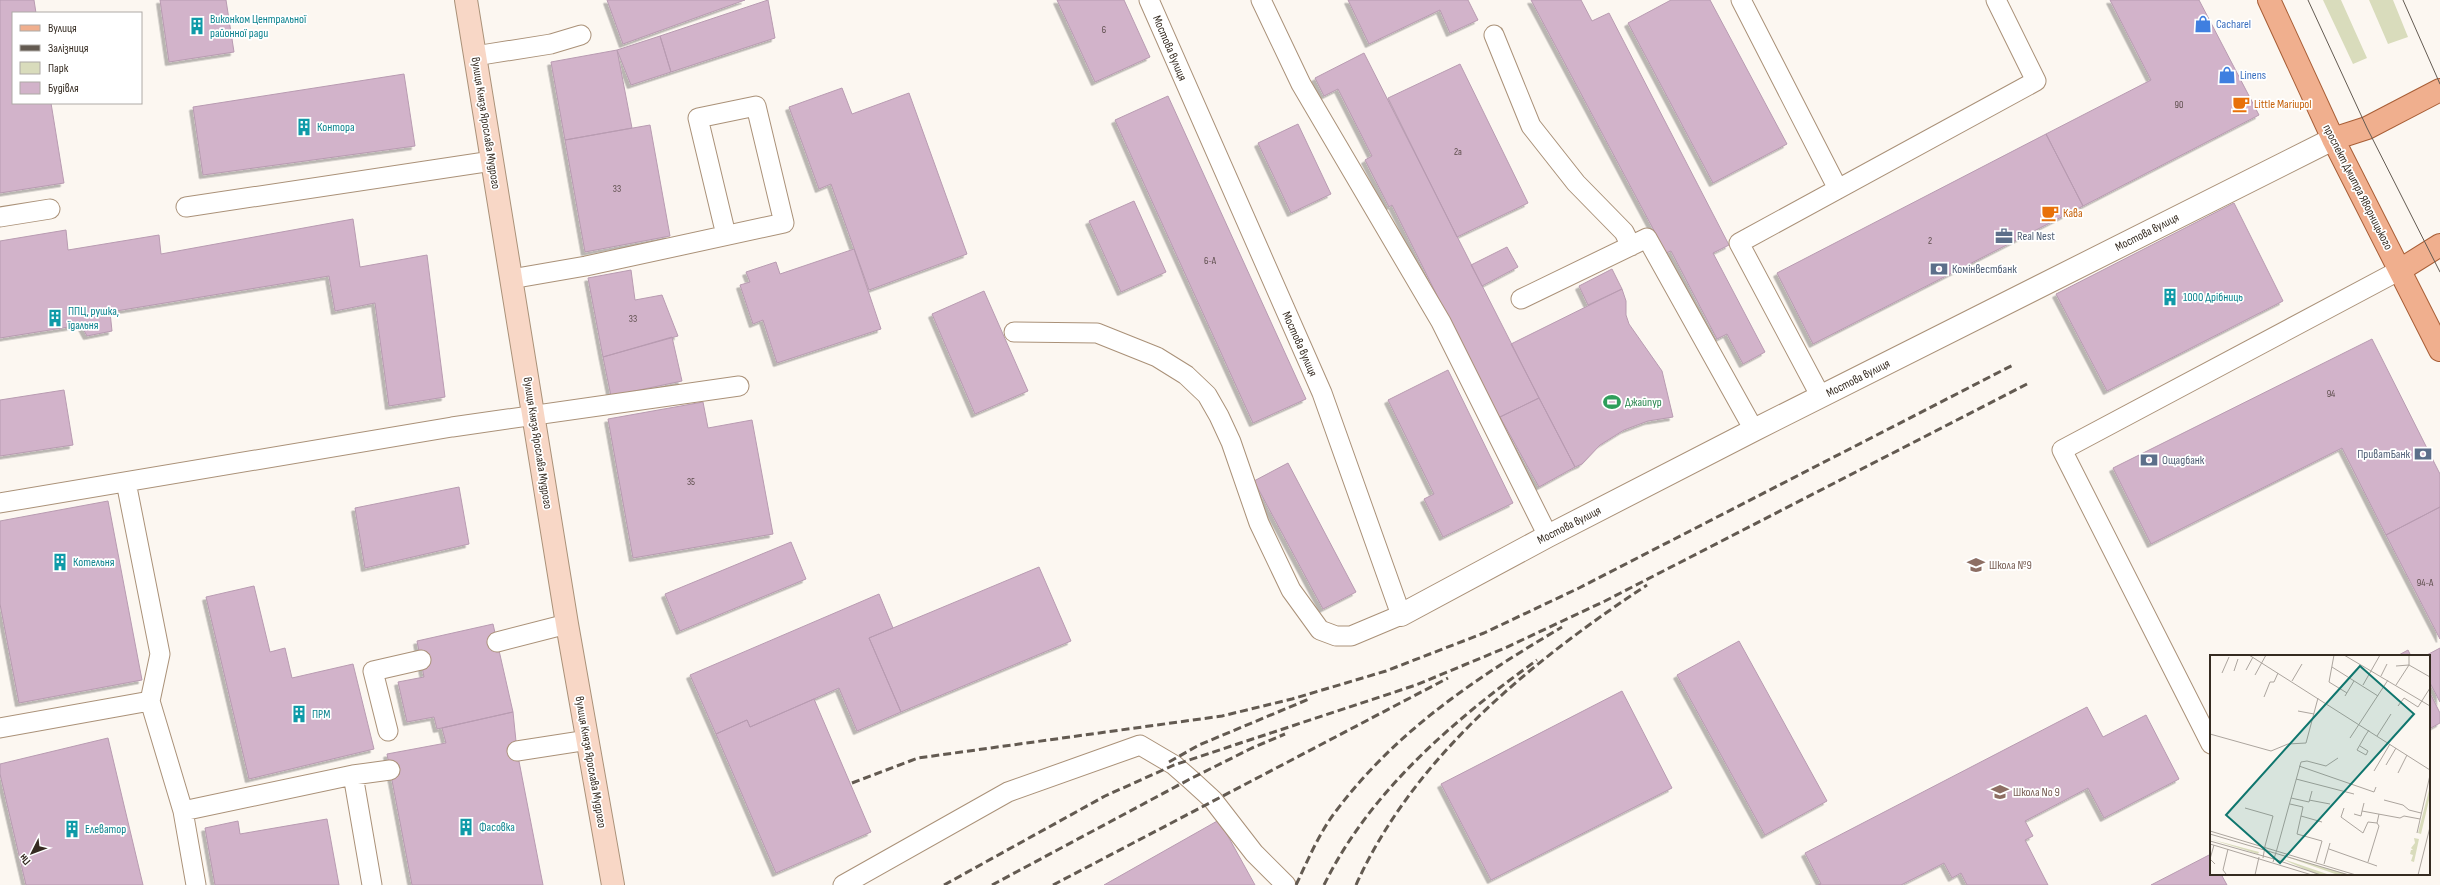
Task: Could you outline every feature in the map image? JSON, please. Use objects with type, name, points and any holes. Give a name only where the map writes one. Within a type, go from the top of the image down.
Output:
[{"type":"main road","name":"вулиця Князя Ярослава Мудрого","points":[[466,0],[566,624],[613,885]]},
{"type":"main road","name":"проспект Дмитра Яворницького","points":[[2269,0],[2333,139],[2440,350]]},
{"type":"main road","points":[[2333,139],[2367,128],[2440,90]]},
{"type":"main road","points":[[2400,270],[2440,245]]},
{"type":"street","name":"Мостова вулиця","points":[[1401,615],[1548,536],[1754,430],[2333,139]]},
{"type":"lane","name":"Мостова вулиця","points":[[1149,0],[1322,393],[1401,615]]},
{"type":"lane","points":[[1261,0],[1301,84],[1440,322],[1548,536]]},
{"type":"lane","points":[[1741,0],[1838,189]]},
{"type":"lane","points":[[1822,397],[1739,243],[2036,81],[1996,0]]},
{"type":"lane","points":[[475,56],[551,44],[581,35]]},
{"type":"lane","points":[[1494,35],[1531,126],[1576,183],[1624,232],[1631,246]]},
{"type":"lane","points":[[511,279],[586,266],[784,223],[756,106],[698,118],[726,235]]},
{"type":"lane","points":[[186,207],[492,161]]},
{"type":"lane","points":[[0,217],[50,210]]},
{"type":"lane","points":[[1521,299],[1647,238],[1754,430]]},
{"type":"lane","points":[[2210,742],[2062,450],[2400,270]]},
{"type":"lane","points":[[1014,332],[1097,333],[1157,357],[1186,375],[1207,395],[1219,416],[1231,442],[1259,523],[1291,590],[1320,630],[1336,636],[1351,636],[1401,615]]},
{"type":"lane","points":[[0,503],[452,427],[739,386]]},
{"type":"lane","points":[[126,482],[160,654],[150,701],[183,811],[196,885]]},
{"type":"lane","points":[[497,642],[566,624]]},
{"type":"lane","points":[[388,731],[373,671],[421,660]]},
{"type":"lane","points":[[0,728],[150,701]]},
{"type":"lane","points":[[517,751],[588,740]]},
{"type":"lane","points":[[843,885],[1008,792],[1140,746],[1174,765],[1213,800],[1254,852],[1286,885]]},
{"type":"lane","points":[[183,811],[353,775],[390,770]]},
{"type":"lane","points":[[353,775],[372,885]]},
{"type":"green space","points":[[2323,0],[2341,0],[2367,58],[2353,64]]},
{"type":"green space","points":[[2369,0],[2393,0],[2408,37],[2388,44]]},
{"type":"building","points":[[0,0],[34,0],[36,12],[12,12],[12,104],[51,104],[64,183],[0,193]]},
{"type":"building","name":"Виконком Центральної районної ради","points":[[160,0],[226,0],[234,52],[169,62]]},
{"type":"building","points":[[607,0],[745,0],[623,44]]},
{"type":"building","points":[[768,0],[775,38],[671,72],[660,36]]},
{"type":"building","points":[[1057,0],[1124,0],[1150,57],[1095,82]]},
{"type":"building","points":[[1348,0],[1468,0],[1478,20],[1450,33],[1440,10],[1369,44]]},
{"type":"building","points":[[1531,0],[1581,0],[1592,21],[1609,13],[1729,245],[1713,253],[1765,352],[1743,364],[1727,334],[1717,339],[1671,251],[1666,253]]},
{"type":"building","points":[[1671,0],[1710,0],[1787,144],[1713,183],[1628,23]]},
{"type":"building","points":[[2110,0],[2199,0],[2259,115],[2083,206],[2046,134],[2151,80]]},
{"type":"building","points":[[660,36],[671,72],[631,85],[617,50]]},
{"type":"building","points":[[617,50],[632,128],[565,140],[551,62]]},
{"type":"building","points":[[1364,53],[1539,398],[1498,418],[1392,205],[1389,207],[1365,160],[1372,156],[1338,89],[1324,96],[1315,78]]},
{"type":"building","points":[[1460,64],[1528,203],[1457,237],[1388,98]]},
{"type":"building","name":"Контора","points":[[404,74],[415,146],[203,175],[193,107]]},
{"type":"building","points":[[842,88],[852,114],[909,93],[967,254],[869,290],[831,184],[819,189],[789,107]]},
{"type":"building","points":[[1168,96],[1306,399],[1253,423],[1115,120]]},
{"type":"building","points":[[1298,124],[1331,194],[1291,213],[1258,143]]},
{"type":"building","points":[[650,125],[670,236],[585,252],[565,140]]},
{"type":"building","points":[[2046,134],[2083,206],[1813,344],[1777,273]]},
{"type":"building","points":[[1134,201],[1166,272],[1121,292],[1089,221]]},
{"type":"building","name":"1000 Дрібниць","points":[[2234,203],[2283,301],[2107,391],[2056,294]]},
{"type":"building","name":"ППЦ, рушка, їдальня","points":[[353,219],[360,267],[427,255],[445,397],[389,406],[375,303],[335,311],[329,276],[110,312],[112,331],[87,336],[81,325],[0,338],[0,241],[66,230],[68,250],[159,235],[161,254]]},
{"type":"building","points":[[1507,247],[1518,267],[1482,286],[1471,265]]},
{"type":"building","points":[[854,249],[881,329],[777,363],[763,320],[753,324],[740,285],[750,282],[746,272],[776,262],[780,274]]},
{"type":"building","points":[[1612,269],[1622,289],[1588,305],[1579,286]]},
{"type":"building","points":[[631,270],[635,300],[662,295],[678,336],[603,357],[588,278]]},
{"type":"building","points":[[1622,289],[1626,301],[1626,315],[1629,324],[1662,371],[1673,417],[1648,421],[1624,430],[1600,445],[1582,464],[1575,467],[1511,344]]},
{"type":"building","points":[[984,291],[1028,391],[975,414],[932,314]]},
{"type":"building","points":[[672,337],[682,381],[611,396],[603,357]]},
{"type":"building","points":[[2372,339],[2440,474],[2440,507],[2386,535],[2342,448],[2151,544],[2113,468]]},
{"type":"building","points":[[1448,370],[1513,503],[1443,537],[1424,499],[1434,494],[1388,400]]},
{"type":"building","points":[[64,390],[73,445],[0,456],[0,400]]},
{"type":"building","points":[[1539,398],[1575,467],[1539,487],[1500,417]]},
{"type":"building","points":[[703,402],[708,428],[752,420],[773,534],[633,558],[608,419]]},
{"type":"building","points":[[1288,463],[1356,592],[1323,609],[1254,481]]},
{"type":"building","points":[[459,487],[469,544],[365,568],[355,508]]},
{"type":"building","name":"Котельня","points":[[108,501],[142,680],[19,703],[0,604],[0,521]]},
{"type":"building","points":[[2440,507],[2440,639],[2386,535]]},
{"type":"building","points":[[791,542],[806,579],[680,631],[665,594]]},
{"type":"building","points":[[1039,567],[1071,641],[901,712],[869,638]]},
{"type":"building","name":"ПРМ","points":[[254,586],[270,652],[285,648],[292,678],[353,664],[374,749],[249,779],[206,597]]},
{"type":"building","points":[[879,594],[893,628],[869,638],[901,712],[857,731],[839,688],[750,727],[747,720],[716,734],[690,675]]},
{"type":"building","points":[[493,624],[513,712],[437,729],[434,717],[407,722],[398,682],[424,677],[417,641]]},
{"type":"building","points":[[1739,641],[1827,801],[1765,835],[1677,675]]},
{"type":"building","points":[[2440,648],[2440,702],[2430,683],[2430,655],[2427,655]]},
{"type":"building","points":[[2408,650],[2410,655],[2399,655]]},
{"type":"building","points":[[1622,691],[1672,788],[1491,880],[1441,784]]},
{"type":"building","points":[[2430,693],[2440,713],[2440,723],[2430,728]]},
{"type":"building","points":[[814,699],[871,832],[776,873],[716,734],[747,720],[750,727]]},
{"type":"building","name":"Школа No 9","points":[[2087,707],[2103,737],[2146,715],[2179,779],[2104,818],[2088,788],[2025,821],[2033,836],[2025,840],[2048,885],[1967,885],[1961,873],[1952,878],[1944,863],[1901,885],[1818,885],[1821,884],[1805,853]]},
{"type":"building","name":"Фасовка","points":[[513,712],[517,751],[543,885],[412,885],[387,754],[446,743],[442,728]]},
{"type":"building","name":"Елеватор","points":[[108,738],[143,885],[26,885],[0,774],[0,764]]},
{"type":"building","points":[[327,819],[339,885],[215,885],[205,828],[238,821],[240,834]]},
{"type":"building","points":[[1219,820],[1255,885],[1104,885]]},
{"type":"building","points":[[2210,855],[2210,875],[2222,875],[2227,885],[2151,885]]},
{"type":"tram line","points":[[2308,0],[2367,128],[2440,272]]},
{"type":"tram line","points":[[2403,0],[2440,84]]},
{"type":"railway","points":[[852,783],[918,758],[1222,716],[1292,699],[1386,671],[1484,633],[1579,588],[2013,365]]},
{"type":"railway","points":[[944,885],[1105,796],[1174,765],[1416,685],[1505,648],[1605,601],[2027,384]]},
{"type":"railway","points":[[1356,885],[1380,838],[1410,794],[1443,753],[1480,715],[1520,679],[1604,614],[1647,585]]},
{"type":"railway","points":[[1296,885],[1314,847],[1330,819],[1360,782],[1385,755],[1412,731],[1469,686],[1562,627]]},
{"type":"railway","points":[[1324,885],[1343,851],[1365,819],[1390,788],[1445,733],[1475,707],[1537,660]]},
{"type":"railway","points":[[1053,885],[1448,678]]},
{"type":"railway","points":[[1169,762],[1199,745],[1309,699]]},
{"type":"railway","points":[[992,885],[1190,779],[1252,748],[1285,734]]},
{"type":"place","name":"Cacharel","points":[[2203,24]]},
{"type":"place","name":"Виконком Центральної районної ради","points":[[197,26]]},
{"type":"place","name":"Linens","points":[[2227,75]]},
{"type":"place","name":"Little Mariupol","points":[[2241,104]]},
{"type":"place","name":"Контора","points":[[304,127]]},
{"type":"place","name":"Кава","points":[[2050,213]]},
{"type":"place","name":"Real Nest","points":[[2004,236]]},
{"type":"place","name":"Комінвестбанк","points":[[1939,269]]},
{"type":"place","name":"1000 Дрібниць","points":[[2170,297]]},
{"type":"place","name":"ППЦ, рушка, їдальня","points":[[55,318]]},
{"type":"place","name":"Джайпур","points":[[1612,402]]},
{"type":"place","name":"ПриватБанк","points":[[2423,454]]},
{"type":"place","name":"Ощадбанк","points":[[2149,460]]},
{"type":"place","name":"Котельня","points":[[60,562]]},
{"type":"place","name":"Школа №9","points":[[1976,565]]},
{"type":"place","name":"ПРМ","points":[[299,714]]},
{"type":"place","name":"Школа No 9","points":[[2000,792]]},
{"type":"place","name":"Фасовка","points":[[466,827]]},
{"type":"place","name":"Елеватор","points":[[72,829]]}]
